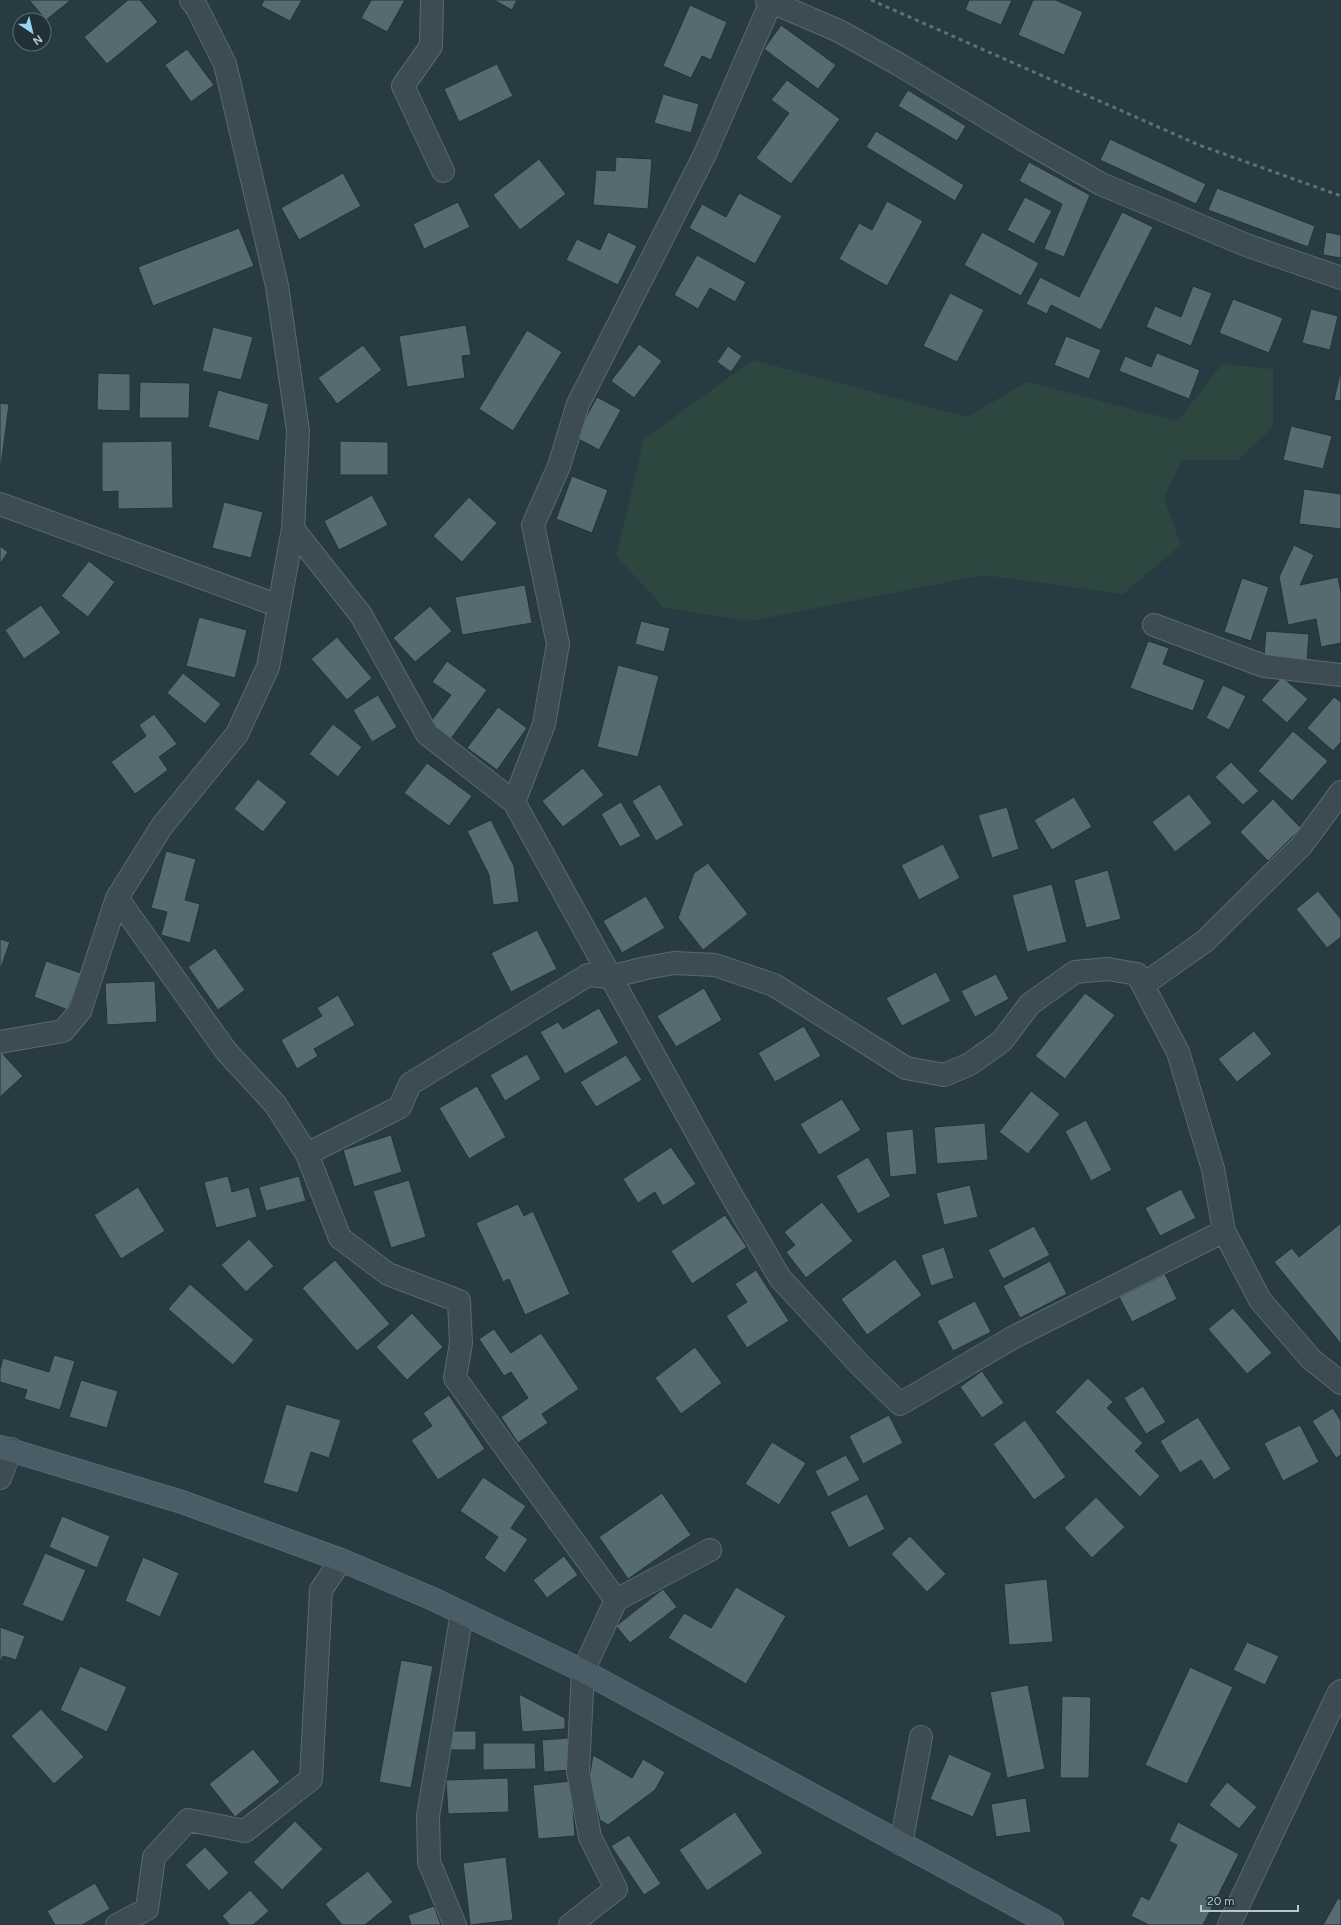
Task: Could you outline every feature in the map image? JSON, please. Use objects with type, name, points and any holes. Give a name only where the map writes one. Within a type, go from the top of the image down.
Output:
[{"type":"street","points":[[0,1042],[63,1031],[80,1011],[117,898],[162,826],[237,734],[268,667],[293,529],[298,431],[277,286],[225,64],[197,8],[191,0]]},
{"type":"street","points":[[432,0],[431,46],[403,86],[443,171]]},
{"type":"street","points":[[514,802],[544,724],[558,644],[533,525],[559,466],[578,404],[705,154],[769,1],[839,31],[900,65],[1100,184],[1246,245],[1341,278]]},
{"type":"street","points":[[0,504],[279,606]]},
{"type":"street","points":[[293,529],[361,615],[427,734],[514,802],[729,1191],[780,1278],[860,1365],[900,1404],[1012,1338],[1224,1231]]},
{"type":"street","points":[[1154,625],[1264,666],[1341,675]]},
{"type":"street","points":[[1143,985],[1205,941],[1301,846],[1341,792]]},
{"type":"street","points":[[117,898],[226,1051],[275,1104],[307,1154],[340,1238],[388,1274],[459,1301],[461,1343],[455,1378],[616,1600]]},
{"type":"street","points":[[307,1154],[400,1107],[410,1084],[588,975],[610,977],[674,962],[715,966],[774,985],[906,1068],[944,1075],[970,1064],[1002,1041],[1030,1004],[1075,972],[1108,969],[1137,974],[1178,1052],[1213,1169],[1224,1231],[1260,1300],[1311,1359],[1341,1383]]},
{"type":"street","points":[[0,1478],[6,1448],[182,1502],[341,1560],[462,1613],[583,1671],[1052,1925]]},
{"type":"street","points":[[570,1925],[616,1889],[590,1836],[578,1771],[583,1671],[616,1600],[710,1550]]},
{"type":"street","points":[[117,1925],[147,1909],[154,1857],[188,1820],[245,1831],[311,1779],[321,1590],[341,1560]]},
{"type":"street","points":[[455,1925],[429,1862],[428,1816],[462,1613]]},
{"type":"street","points":[[1229,1925],[1338,1694],[1341,1691]]},
{"type":"street","points":[[901,1844],[921,1737]]},
{"type":"green space","points":[[753,360],[967,417],[1027,382],[1178,421],[1222,364],[1273,369],[1273,427],[1238,460],[1182,460],[1164,498],[1181,545],[1123,594],[984,575],[750,621],[664,608],[616,556],[644,439]]},
{"type":"building","points":[[29,0],[71,0],[52,15],[52,12],[39,12]]},
{"type":"building","points":[[128,0],[140,0],[158,22],[107,64],[84,37]]},
{"type":"building","points":[[264,0],[302,0],[290,21],[261,6]]},
{"type":"building","points":[[371,0],[405,0],[387,32],[361,18]]},
{"type":"building","points":[[494,0],[517,0],[512,10]]},
{"type":"building","points":[[969,0],[1012,0],[1001,25],[965,10]]},
{"type":"building","points":[[1033,0],[1056,0],[1083,12],[1064,55],[1018,35]]},
{"type":"building","points":[[690,5],[727,22],[711,60],[702,56],[691,78],[663,66]]},
{"type":"building","points":[[781,25],[836,65],[818,89],[764,49]]},
{"type":"building","points":[[187,49],[214,85],[191,102],[165,65]]},
{"type":"building","points":[[497,64],[513,96],[459,122],[444,89]]},
{"type":"building","points":[[787,80],[840,119],[791,184],[756,158],[789,113],[771,100]]},
{"type":"building","points":[[908,90],[966,126],[957,141],[898,106]]},
{"type":"building","points":[[663,94],[699,104],[691,133],[654,123]]},
{"type":"building","points":[[876,131],[964,185],[955,201],[866,147]]},
{"type":"building","points":[[1110,139],[1206,184],[1196,204],[1100,160]]},
{"type":"building","points":[[616,157],[652,159],[648,209],[593,205],[596,170],[615,171]]},
{"type":"building","points":[[539,159],[566,194],[520,230],[493,195]]},
{"type":"building","points":[[1029,162],[1090,195],[1064,257],[1044,249],[1062,204],[1019,181]]},
{"type":"building","points":[[343,173],[361,206],[299,240],[281,208]]},
{"type":"building","points":[[1217,188],[1315,226],[1308,247],[1208,210]]},
{"type":"building","points":[[739,193],[782,216],[755,264],[689,228],[702,204],[726,217]]},
{"type":"building","points":[[1025,197],[1052,211],[1034,244],[1007,230]]},
{"type":"building","points":[[887,201],[923,221],[887,286],[839,259],[859,223],[872,230]]},
{"type":"building","points":[[458,202],[470,227],[424,249],[413,224]]},
{"type":"building","points":[[1122,212],[1153,227],[1101,330],[1051,305],[1047,314],[1026,304],[1040,277],[1079,297]]},
{"type":"building","points":[[239,228],[254,266],[153,306],[138,267]]},
{"type":"building","points":[[608,232],[637,246],[618,285],[566,260],[577,239],[600,250]]},
{"type":"building","points":[[982,232],[1039,263],[1021,296],[964,265]]},
{"type":"building","points":[[1326,232],[1341,235],[1341,258],[1323,255]]},
{"type":"building","points":[[697,255],[746,282],[735,302],[710,288],[698,309],[674,295]]},
{"type":"building","points":[[1193,286],[1212,293],[1191,346],[1146,327],[1155,306],[1181,317]]},
{"type":"building","points":[[950,293],[984,310],[957,362],[923,346]]},
{"type":"building","points":[[1233,299],[1283,318],[1269,353],[1219,333]]},
{"type":"building","points":[[1311,309],[1338,316],[1330,350],[1302,343]]},
{"type":"building","points":[[466,325],[471,355],[462,356],[465,378],[407,387],[399,336]]},
{"type":"building","points":[[213,327],[253,337],[241,380],[202,371]]},
{"type":"building","points":[[527,330],[562,352],[513,431],[479,409]]},
{"type":"building","points":[[1066,336],[1101,350],[1089,379],[1054,365]]},
{"type":"building","points":[[639,344],[662,361],[634,398],[611,381]]},
{"type":"building","points":[[363,345],[382,370],[337,404],[318,378]]},
{"type":"building","points":[[728,346],[742,356],[731,372],[717,362]]},
{"type":"building","points":[[1157,353],[1200,370],[1189,399],[1119,371],[1125,356],[1151,367]]},
{"type":"building","points":[[1341,369],[1341,401],[1334,400]]},
{"type":"building","points":[[98,373],[130,374],[130,411],[97,410]]},
{"type":"building","points":[[140,382],[190,383],[189,418],[139,418]]},
{"type":"building","points":[[218,390],[269,404],[259,441],[208,427]]},
{"type":"building","points":[[597,397],[621,410],[599,450],[575,437]]},
{"type":"building","points":[[0,403],[9,404],[1,466],[0,466]]},
{"type":"building","points":[[1291,426],[1332,436],[1323,469],[1283,460]]},
{"type":"building","points":[[172,441],[173,508],[118,509],[118,491],[102,492],[102,442]]},
{"type":"building","points":[[340,441],[388,442],[388,475],[340,475]]},
{"type":"building","points":[[572,476],[608,490],[592,533],[556,519]]},
{"type":"building","points":[[1304,489],[1341,494],[1341,529],[1299,524]]},
{"type":"building","points":[[372,495],[388,525],[339,550],[324,521]]},
{"type":"building","points":[[469,497],[497,523],[462,562],[433,536]]},
{"type":"building","points":[[224,502],[263,512],[251,558],[212,548]]},
{"type":"building","points":[[1294,545],[1314,555],[1300,585],[1338,577],[1341,593],[1341,643],[1321,647],[1316,619],[1288,625],[1279,577]]},
{"type":"building","points":[[0,546],[8,552],[0,564]]},
{"type":"building","points":[[89,561],[115,582],[88,617],[61,596]]},
{"type":"building","points":[[1242,578],[1269,587],[1251,641],[1224,632]]},
{"type":"building","points":[[525,585],[532,623],[462,635],[455,597]]},
{"type":"building","points":[[41,605],[61,633],[24,659],[5,630]]},
{"type":"building","points":[[430,606],[452,631],[415,662],[393,638]]},
{"type":"building","points":[[199,617],[247,630],[235,678],[186,666]]},
{"type":"building","points":[[641,621],[670,628],[664,652],[635,644]]},
{"type":"building","points":[[1266,631],[1309,634],[1307,660],[1264,656]]},
{"type":"building","points":[[337,637],[372,678],[347,700],[311,659]]},
{"type":"building","points":[[1148,641],[1169,648],[1163,664],[1205,680],[1193,711],[1130,688]]},
{"type":"building","points":[[447,661],[487,690],[449,741],[428,725],[451,695],[432,682]]},
{"type":"building","points":[[618,665],[659,676],[638,757],[597,747]]},
{"type":"building","points":[[183,673],[221,704],[205,724],[167,693]]},
{"type":"building","points":[[1282,677],[1308,699],[1287,723],[1261,700]]},
{"type":"building","points":[[1223,685],[1246,696],[1229,730],[1206,718]]},
{"type":"building","points":[[378,695],[397,727],[372,742],[353,710]]},
{"type":"building","points":[[1334,697],[1341,702],[1341,742],[1333,751],[1307,728]]},
{"type":"building","points":[[498,707],[527,728],[497,770],[467,748]]},
{"type":"building","points":[[154,714],[177,744],[159,757],[168,770],[135,794],[111,762],[146,736],[139,725]]},
{"type":"building","points":[[333,724],[362,747],[338,777],[309,754]]},
{"type":"building","points":[[1293,731],[1328,761],[1292,801],[1258,771]]},
{"type":"building","points":[[1231,762],[1259,791],[1243,805],[1215,777]]},
{"type":"building","points":[[427,763],[472,796],[449,826],[404,793]]},
{"type":"building","points":[[583,768],[604,795],[563,827],[542,801]]},
{"type":"building","points":[[258,779],[287,802],[263,832],[234,809]]},
{"type":"building","points":[[660,784],[684,825],[656,841],[632,801]]},
{"type":"building","points":[[1189,794],[1212,823],[1175,852],[1152,822]]},
{"type":"building","points":[[1074,797],[1092,827],[1052,850],[1034,820]]},
{"type":"building","points":[[1273,799],[1301,828],[1268,861],[1240,832]]},
{"type":"building","points":[[621,802],[641,836],[620,847],[601,814]]},
{"type":"building","points":[[1007,807],[1019,849],[992,858],[978,815]]},
{"type":"building","points":[[491,820],[514,866],[519,902],[493,905],[489,875],[467,831]]},
{"type":"building","points":[[943,844],[960,878],[919,900],[901,865]]},
{"type":"building","points":[[166,851],[196,859],[185,900],[200,904],[190,943],[161,935],[167,912],[151,908]]},
{"type":"building","points":[[708,863],[748,914],[703,950],[678,918],[694,873]]},
{"type":"building","points":[[1108,870],[1121,919],[1086,928],[1074,880]]},
{"type":"building","points":[[1052,884],[1067,942],[1027,952],[1012,895]]},
{"type":"building","points":[[1318,891],[1341,919],[1341,937],[1327,948],[1296,909]]},
{"type":"building","points":[[646,896],[665,928],[622,953],[603,921]]},
{"type":"building","points":[[537,930],[557,969],[511,992],[491,953]]},
{"type":"building","points":[[0,939],[10,942],[0,970]]},
{"type":"building","points":[[215,948],[245,990],[218,1010],[188,967]]},
{"type":"building","points":[[46,961],[81,973],[68,1010],[34,997]]},
{"type":"building","points":[[936,972],[951,1001],[902,1026],[886,998]]},
{"type":"building","points":[[996,974],[1009,999],[975,1017],[961,991]]},
{"type":"building","points":[[155,981],[157,1022],[107,1025],[105,983]]},
{"type":"building","points":[[704,988],[722,1020],[676,1047],[657,1016]]},
{"type":"building","points":[[1085,993],[1115,1015],[1065,1079],[1035,1056]]},
{"type":"building","points":[[338,995],[355,1025],[314,1049],[318,1056],[297,1069],[281,1040],[322,1016],[317,1008]]},
{"type":"building","points":[[599,1008],[619,1043],[565,1074],[540,1032],[558,1022],[563,1029]]},
{"type":"building","points":[[804,1026],[821,1056],[775,1082],[758,1053]]},
{"type":"building","points":[[1254,1031],[1272,1054],[1237,1082],[1218,1059]]},
{"type":"building","points":[[0,1051],[23,1076],[0,1097]]},
{"type":"building","points":[[527,1054],[541,1079],[505,1101],[490,1075]]},
{"type":"building","points":[[626,1055],[642,1080],[596,1107],[580,1082]]},
{"type":"building","points":[[477,1086],[506,1137],[469,1159],[439,1108]]},
{"type":"building","points":[[1031,1091],[1060,1114],[1028,1154],[999,1132]]},
{"type":"building","points":[[842,1099],[861,1130],[819,1155],[800,1124]]},
{"type":"building","points":[[1086,1120],[1112,1170],[1091,1181],[1065,1131]]},
{"type":"building","points":[[985,1123],[988,1160],[937,1164],[934,1127]]},
{"type":"building","points":[[913,1129],[917,1174],[890,1177],[886,1132]]},
{"type":"building","points":[[391,1135],[402,1172],[354,1187],[343,1150]]},
{"type":"building","points":[[671,1147],[696,1184],[663,1206],[655,1192],[638,1203],[623,1179]]},
{"type":"building","points":[[868,1157],[891,1196],[858,1214],[836,1176]]},
{"type":"building","points":[[228,1176],[232,1192],[249,1187],[257,1217],[216,1228],[204,1182]]},
{"type":"building","points":[[299,1176],[306,1201],[266,1211],[259,1187]]},
{"type":"building","points":[[409,1180],[426,1237],[391,1248],[373,1191]]},
{"type":"building","points":[[970,1185],[978,1217],[944,1225],[936,1193]]},
{"type":"building","points":[[138,1187],[165,1231],[121,1259],[94,1215]]},
{"type":"building","points":[[1181,1189],[1196,1218],[1160,1236],[1145,1208]]},
{"type":"building","points":[[822,1202],[853,1241],[806,1278],[786,1252],[795,1245],[784,1232]]},
{"type":"building","points":[[518,1204],[524,1216],[533,1211],[570,1294],[525,1315],[509,1279],[503,1282],[476,1223]]},
{"type":"building","points":[[725,1215],[747,1247],[692,1284],[671,1251]]},
{"type":"building","points":[[1341,1223],[1341,1344],[1274,1262],[1292,1248],[1299,1257]]},
{"type":"building","points":[[1034,1226],[1050,1255],[1003,1279],[988,1250]]},
{"type":"building","points":[[249,1239],[274,1266],[246,1292],[221,1265]]},
{"type":"building","points":[[944,1247],[954,1278],[931,1286],[921,1255]]},
{"type":"building","points":[[895,1259],[922,1295],[867,1335],[841,1299]]},
{"type":"building","points":[[335,1260],[390,1324],[357,1351],[302,1288]]},
{"type":"building","points":[[1050,1261],[1067,1294],[1020,1318],[1003,1286]]},
{"type":"building","points":[[756,1270],[789,1321],[747,1348],[726,1316],[747,1302],[735,1284]]},
{"type":"building","points":[[1165,1274],[1177,1299],[1132,1322],[1119,1297]]},
{"type":"building","points":[[190,1284],[254,1340],[233,1365],[168,1309]]},
{"type":"building","points":[[975,1301],[991,1332],[953,1351],[937,1321]]},
{"type":"building","points":[[1233,1308],[1272,1353],[1247,1374],[1208,1329]]},
{"type":"building","points":[[412,1313],[443,1347],[407,1380],[376,1347]]},
{"type":"building","points":[[494,1329],[511,1353],[541,1333],[579,1389],[542,1414],[548,1423],[518,1443],[501,1417],[528,1398],[511,1372],[504,1376],[479,1339]]},
{"type":"building","points":[[695,1347],[722,1383],[681,1414],[655,1378]]},
{"type":"building","points":[[54,1355],[75,1361],[60,1410],[24,1399],[27,1390],[0,1382],[0,1369],[3,1358],[49,1372]]},
{"type":"building","points":[[982,1371],[1004,1403],[982,1418],[960,1387]]},
{"type":"building","points":[[1088,1378],[1113,1402],[1107,1408],[1143,1443],[1135,1451],[1160,1476],[1140,1497],[1055,1412]]},
{"type":"building","points":[[81,1380],[118,1391],[107,1428],[69,1417]]},
{"type":"building","points":[[1143,1386],[1166,1422],[1146,1434],[1124,1398]]},
{"type":"building","points":[[449,1395],[485,1449],[438,1480],[411,1440],[432,1426],[423,1413]]},
{"type":"building","points":[[286,1404],[341,1420],[329,1458],[311,1452],[298,1493],[263,1483]]},
{"type":"building","points":[[1333,1408],[1341,1421],[1341,1455],[1336,1458],[1312,1421]]},
{"type":"building","points":[[889,1415],[903,1443],[863,1464],[849,1436]]},
{"type":"building","points":[[1198,1417],[1231,1469],[1214,1480],[1201,1460],[1180,1473],[1160,1441]]},
{"type":"building","points":[[1025,1420],[1066,1477],[1034,1500],[993,1444]]},
{"type":"building","points":[[1300,1425],[1319,1462],[1283,1481],[1264,1443]]},
{"type":"building","points":[[772,1442],[806,1463],[779,1505],[745,1484]]},
{"type":"building","points":[[846,1455],[860,1480],[828,1497],[815,1471]]},
{"type":"building","points":[[483,1477],[526,1506],[511,1528],[528,1539],[505,1573],[484,1558],[498,1537],[460,1511]]},
{"type":"building","points":[[662,1493],[691,1535],[628,1579],[599,1537]]},
{"type":"building","points":[[867,1494],[885,1529],[849,1548],[830,1512]]},
{"type":"building","points":[[1096,1497],[1125,1527],[1092,1558],[1064,1528]]},
{"type":"building","points":[[62,1516],[110,1536],[97,1568],[49,1547]]},
{"type":"building","points":[[910,1536],[946,1574],[927,1592],[891,1554]]},
{"type":"building","points":[[45,1553],[86,1570],[63,1622],[22,1605]]},
{"type":"building","points":[[564,1556],[578,1575],[547,1598],[533,1580]]},
{"type":"building","points":[[143,1557],[179,1573],[160,1617],[125,1601]]},
{"type":"building","points":[[1047,1579],[1053,1642],[1009,1645],[1004,1584]]},
{"type":"building","points":[[736,1587],[786,1616],[746,1684],[668,1638],[684,1613],[711,1628]]},
{"type":"building","points":[[663,1589],[677,1607],[630,1643],[616,1626]]},
{"type":"building","points":[[0,1627],[25,1636],[16,1660],[3,1656],[0,1663]]},
{"type":"building","points":[[1247,1642],[1279,1656],[1265,1685],[1233,1670]]},
{"type":"building","points":[[401,1660],[433,1666],[411,1788],[379,1782]]},
{"type":"building","points":[[80,1666],[127,1687],[107,1732],[60,1710]]},
{"type":"building","points":[[1190,1667],[1233,1687],[1187,1784],[1145,1765]]},
{"type":"building","points":[[1028,1685],[1045,1769],[1007,1778],[990,1692]]},
{"type":"building","points":[[519,1694],[565,1718],[565,1729],[522,1732]]},
{"type":"building","points":[[1062,1696],[1091,1697],[1089,1778],[1060,1778]]},
{"type":"building","points":[[41,1709],[84,1757],[54,1784],[11,1736]]},
{"type":"building","points":[[451,1731],[476,1731],[476,1750],[451,1750]]},
{"type":"building","points":[[568,1738],[570,1770],[544,1772],[542,1740]]},
{"type":"building","points":[[483,1743],[535,1743],[536,1769],[483,1770]]},
{"type":"building","points":[[253,1749],[280,1782],[235,1817],[209,1784]]},
{"type":"building","points":[[949,1754],[992,1773],[973,1817],[930,1799]]},
{"type":"building","points":[[593,1755],[632,1778],[643,1759],[665,1772],[655,1790],[608,1825],[600,1820],[589,1779]]},
{"type":"building","points":[[508,1778],[509,1812],[448,1814],[446,1780]]},
{"type":"building","points":[[571,1781],[575,1836],[538,1839],[533,1785]]},
{"type":"building","points":[[1227,1782],[1257,1807],[1239,1829],[1209,1805]]},
{"type":"building","points":[[1026,1798],[1031,1832],[996,1837],[991,1804]]},
{"type":"building","points":[[735,1812],[763,1853],[707,1891],[679,1850]]},
{"type":"building","points":[[295,1821],[323,1849],[282,1890],[253,1862]]},
{"type":"building","points":[[1178,1822],[1239,1854],[1203,1925],[1149,1925],[1131,1916],[1141,1896],[1149,1900],[1177,1845],[1169,1841]]},
{"type":"building","points":[[629,1835],[661,1884],[644,1895],[611,1846]]},
{"type":"building","points":[[205,1847],[229,1873],[209,1891],[185,1865]]},
{"type":"building","points":[[506,1857],[513,1920],[470,1925],[463,1863]]},
{"type":"building","points":[[368,1871],[393,1902],[365,1925],[342,1925],[325,1904]]},
{"type":"building","points":[[95,1883],[110,1909],[82,1925],[55,1925],[47,1911]]},
{"type":"building","points":[[250,1890],[269,1911],[253,1925],[230,1925],[222,1916]]},
{"type":"building","points":[[1338,1898],[1341,1900],[1341,1925],[1323,1925]]},
{"type":"building","points":[[434,1906],[441,1925],[411,1925],[408,1915]]},
{"type":"railway","points":[[871,0],[1199,145],[1341,196]]}]
